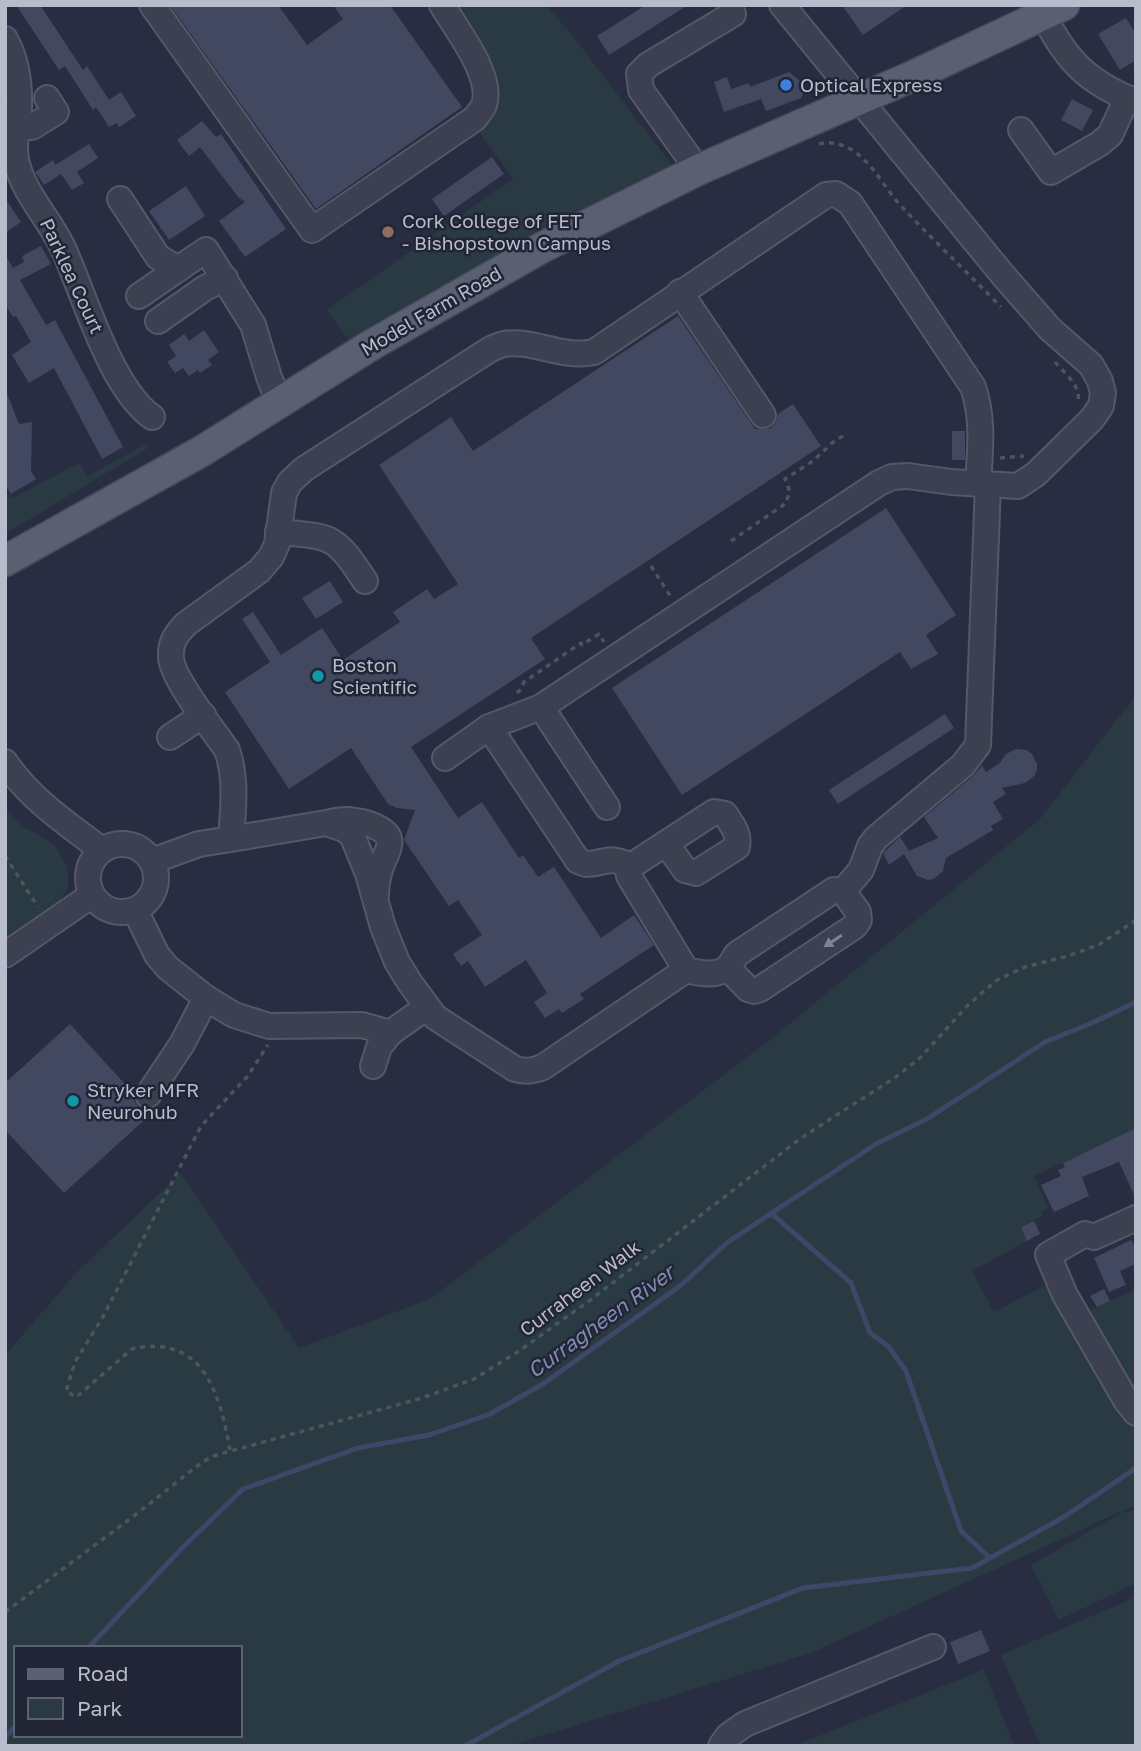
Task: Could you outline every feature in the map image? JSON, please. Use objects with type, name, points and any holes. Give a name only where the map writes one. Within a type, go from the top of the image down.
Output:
[{"type":"main road","name":"Model Farm Road","points":[[5,561],[202,451],[373,344],[543,247],[698,170],[1054,11]]},
{"type":"street","points":[[152,5],[312,230],[474,119],[483,107],[485,95],[481,72],[442,5]]},
{"type":"street","points":[[445,758],[495,725],[541,707],[879,483],[892,477],[908,476],[1018,486],[1036,474],[1097,413],[1103,393],[1091,365],[1050,328],[995,266],[782,5]]},
{"type":"street","points":[[1021,130],[1051,172],[1110,135],[1131,100],[1090,77],[1066,55],[1054,11]]},
{"type":"street","points":[[698,170],[641,90],[639,74],[648,65],[733,14]]},
{"type":"street","name":"Parklea Court","points":[[5,39],[15,59],[20,93],[15,156],[23,180],[62,246],[111,360],[135,402],[152,417]]},
{"type":"street","points":[[17,127],[32,127],[56,112],[47,98]]},
{"type":"street","points":[[232,839],[232,764],[227,750],[172,667],[171,647],[175,635],[186,624],[260,571],[271,557],[277,544],[284,494],[290,482],[304,469],[504,344],[581,355],[594,352],[817,200],[836,194],[850,203],[973,387],[981,414],[980,457],[983,484],[978,745],[963,765],[876,838],[861,870],[843,891]]},
{"type":"street","points":[[120,199],[158,257],[178,270]]},
{"type":"street","points":[[139,296],[206,250],[253,326],[279,402]]},
{"type":"street","points":[[158,321],[225,278]]},
{"type":"street","points":[[680,292],[763,415]]},
{"type":"street","points":[[278,532],[317,536],[334,541],[345,551],[365,581]]},
{"type":"street","points":[[541,707],[607,807]]},
{"type":"street","points":[[170,737],[203,715]]},
{"type":"street","points":[[495,725],[578,861],[586,864],[616,859],[631,866]]},
{"type":"street","points":[[5,762],[50,811],[102,850]]},
{"type":"street","points":[[152,861],[199,844],[327,823],[344,829],[352,835],[361,854],[383,927],[397,962],[427,1007],[435,1017],[515,1069],[533,1071],[543,1067],[685,970]]},
{"type":"street","points":[[666,843],[631,866],[628,871],[685,970],[700,974],[728,968],[737,954],[834,890],[843,891],[858,912],[859,920],[855,926],[760,989],[748,989],[728,968]]},
{"type":"street","points":[[124,844],[145,852],[156,872],[153,892],[148,901],[135,910],[118,912],[107,909],[92,895],[88,885],[90,866],[102,850],[112,845],[124,844]]},
{"type":"street","points":[[5,955],[92,895]]},
{"type":"street","points":[[135,910],[160,959],[180,980],[234,1015],[269,1026],[362,1025],[390,1033]]},
{"type":"street","points":[[148,1096],[182,1044],[206,998]]},
{"type":"street","points":[[373,1066],[379,1047],[390,1033],[427,1007]]},
{"type":"street","points":[[1136,1200],[1089,1222],[1085,1234],[1048,1255],[1065,1295],[1136,1413]]},
{"type":"street","points":[[1085,1234],[1094,1237],[1136,1218]]},
{"type":"street","points":[[721,1746],[727,1736],[745,1724],[933,1647]]},
{"type":"path","points":[[813,145],[827,142],[856,152],[868,163],[900,205],[1002,308]]},
{"type":"path","points":[[1050,358],[1075,384],[1078,391],[1079,397],[1072,411]]},
{"type":"path","points":[[731,541],[785,504],[790,492],[785,479],[813,461],[846,434]]},
{"type":"path","points":[[980,457],[1012,458],[1026,456],[1032,452]]},
{"type":"path","points":[[652,566],[682,614]]},
{"type":"path","points":[[495,725],[505,703],[521,690],[524,681],[581,643],[582,645],[598,634],[615,659]]},
{"type":"path","points":[[5,856],[50,925]]},
{"type":"path","name":"Curraheen Walk","points":[[5,1612],[201,1463],[230,1450],[422,1398],[474,1378],[519,1351],[593,1298],[802,1138],[896,1077],[921,1057],[968,1005],[997,980],[1025,967],[1100,944],[1136,920]]},
{"type":"path","points":[[230,1450],[224,1419],[212,1383],[196,1361],[179,1352],[141,1347],[132,1349],[81,1394],[76,1397],[66,1391],[75,1362],[116,1292],[201,1126],[247,1077],[268,1047],[269,1039]]},
{"type":"green space","points":[[450,5],[546,5],[672,165],[349,340],[327,310],[513,179],[479,132],[495,101]]},
{"type":"green space","points":[[146,444],[148,448],[5,534],[5,493],[13,498],[79,463],[88,476]]},
{"type":"green space","points":[[1136,695],[1136,1129],[1034,1176],[1048,1208],[1041,1211],[1043,1216],[1021,1227],[1027,1241],[972,1271],[994,1312],[1049,1283],[1136,1422],[1136,1505],[811,1653],[509,1746],[5,1746],[5,1355],[77,1272],[181,1173],[299,1348],[430,1299],[767,1042],[1040,819]]},
{"type":"green space","points":[[5,808],[20,824],[55,846],[68,875],[67,887],[52,910],[5,944]]},
{"type":"green space","points":[[1136,1289],[1136,1401],[1082,1314]]},
{"type":"green space","points":[[1136,1509],[1136,1583],[1059,1620],[1031,1565],[1121,1513]]},
{"type":"green space","points":[[1136,1597],[1136,1746],[1041,1746],[1001,1655]]},
{"type":"green space","points":[[983,1670],[1014,1746],[794,1746]]},
{"type":"building","points":[[16,5],[40,5],[83,70],[87,66],[109,100],[121,92],[136,116],[119,127],[117,123],[109,127],[96,107],[93,110],[65,66],[59,70]]},
{"type":"building","points":[[170,5],[278,5],[307,45],[343,19],[333,5],[390,5],[462,107],[316,209]]},
{"type":"building","points":[[646,5],[688,5],[609,55],[597,36]]},
{"type":"building","points":[[842,5],[907,5],[863,35]]},
{"type":"building","points":[[1126,18],[1136,34],[1136,60],[1120,70],[1098,34]]},
{"type":"building","points":[[789,72],[805,85],[801,98],[766,111],[761,99],[724,112],[714,82],[727,77],[731,89],[749,83],[750,87]]},
{"type":"building","points":[[1072,99],[1093,110],[1082,131],[1061,120]]},
{"type":"building","points":[[202,121],[216,137],[221,134],[286,229],[245,257],[219,221],[245,202],[238,197],[200,147],[189,156],[177,140]]},
{"type":"building","points":[[89,144],[98,158],[77,172],[84,183],[72,190],[61,174],[44,185],[35,172],[53,160],[55,165]]},
{"type":"building","points":[[492,157],[504,174],[444,216],[432,199]]},
{"type":"building","points":[[186,186],[205,216],[169,240],[149,211]]},
{"type":"building","points":[[5,198],[21,222],[5,233]]},
{"type":"building","points":[[41,246],[51,264],[20,280],[46,325],[55,320],[123,447],[102,459],[54,368],[29,383],[12,355],[31,342],[16,316],[13,317],[5,304],[5,254],[13,268],[24,262],[22,256]]},
{"type":"building","name":"Boston Scientific","points":[[678,316],[755,429],[771,428],[778,414],[793,404],[821,446],[531,638],[545,659],[411,747],[458,818],[482,802],[519,858],[523,855],[538,877],[554,867],[601,938],[634,915],[654,945],[580,994],[584,999],[562,1013],[559,1009],[545,1018],[534,1002],[547,993],[526,960],[485,987],[468,961],[461,966],[453,954],[482,935],[458,900],[449,906],[404,840],[415,810],[388,804],[351,748],[289,789],[225,692],[270,662],[242,619],[253,612],[281,655],[322,628],[343,660],[400,622],[393,612],[427,589],[434,599],[458,584],[379,465],[451,417],[473,451]]},
{"type":"building","points":[[204,330],[219,352],[208,360],[212,365],[189,376],[183,368],[175,373],[167,362],[176,356],[169,345],[184,334],[189,341]]},
{"type":"building","points":[[6,391],[19,424],[32,422],[31,471],[36,479],[11,494],[5,485]]},
{"type":"building","points":[[952,431],[965,431],[965,460],[952,460]]},
{"type":"building","points":[[886,508],[956,615],[926,635],[938,654],[911,669],[900,652],[682,795],[612,688]]},
{"type":"building","points":[[330,581],[343,602],[316,619],[302,598]]},
{"type":"building","points":[[945,714],[954,728],[838,804],[829,790]]},
{"type":"building","points":[[1016,749],[1027,750],[1032,754],[1037,770],[1025,783],[1002,788],[1006,794],[993,802],[1003,819],[991,826],[993,830],[946,858],[943,871],[934,879],[917,876],[904,854],[889,865],[883,853],[900,837],[909,851],[938,838],[924,817],[973,776],[982,765],[986,772],[1000,763],[1006,754]]},
{"type":"building","name":"Stryker MFR Neurohub","points":[[70,1024],[133,1093],[134,1101],[139,1107],[152,1113],[64,1193],[5,1130],[5,1083]]},
{"type":"building","points":[[1136,1128],[1136,1199],[1119,1162],[1082,1177],[1089,1196],[1054,1212],[1041,1185],[1061,1176],[1058,1170],[1065,1167],[1063,1163]]},
{"type":"building","points":[[1034,1221],[1040,1234],[1027,1241],[1021,1227]]},
{"type":"building","points":[[1131,1240],[1136,1249],[1136,1264],[1120,1271],[1126,1285],[1109,1292],[1094,1258]]},
{"type":"building","points":[[1104,1289],[1110,1301],[1097,1307],[1090,1296]]},
{"type":"building","points":[[981,1630],[990,1651],[958,1664],[950,1642]]},
{"type":"waterway","name":"Curragheen River","points":[[90,1646],[184,1546],[243,1489],[358,1448],[429,1435],[490,1414],[543,1384],[680,1286],[728,1242],[876,1144],[927,1119],[1045,1042],[1136,1002]]},
{"type":"waterway","points":[[771,1213],[851,1283],[870,1333],[888,1346],[906,1371],[961,1531],[990,1558]]},
{"type":"waterway","points":[[465,1746],[619,1661],[803,1588],[972,1568],[1064,1517],[1136,1468]]},
{"type":"waterway","name":"Curragheen River","points":[[5,1737],[14,1728]]},
{"type":"place","name":"Optical Express","points":[[786,85]]},
{"type":"place","name":"Cork College of FET - Bishopstown Campus","points":[[388,232]]},
{"type":"place","name":"Boston Scientific","points":[[318,676]]},
{"type":"place","name":"Stryker MFR Neurohub","points":[[73,1101]]}]
